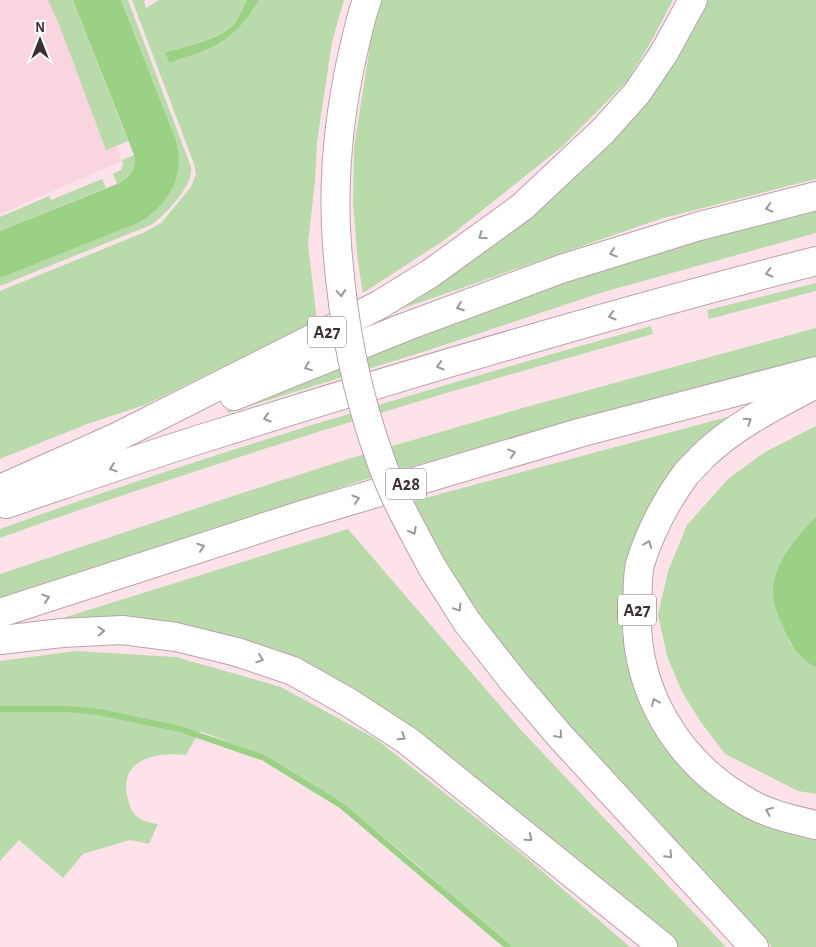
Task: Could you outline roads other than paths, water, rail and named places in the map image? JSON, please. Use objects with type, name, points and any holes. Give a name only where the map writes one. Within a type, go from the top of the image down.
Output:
[{"type":"highway","name":"A28","points":[[366,0],[347,77],[341,115],[335,170],[335,215],[341,301],[349,348],[364,412],[382,465],[405,517],[432,567],[467,622],[514,682],[567,744],[754,947]]},
{"type":"highway","name":"A27","points":[[0,489],[119,436],[379,305],[430,274],[522,207],[602,131],[637,93],[664,53],[693,0]]},
{"type":"highway","name":"A27","points":[[119,436],[255,388],[405,327],[561,269],[696,227],[816,196]]},
{"type":"highway","points":[[0,506],[218,433],[510,345],[729,283],[816,261]]},
{"type":"highway","name":"A28","points":[[0,613],[302,515],[579,433],[816,371]]},
{"type":"highway","name":"A27","points":[[816,384],[753,418],[719,441],[687,472],[660,513],[640,566],[636,626],[644,675],[656,706],[673,735],[698,766],[718,783],[752,805],[789,819],[816,825]]},
{"type":"highway","points":[[0,640],[62,633],[122,630],[176,637],[237,652],[293,671],[348,702],[408,741],[663,947]]},
{"type":"waterway","points":[[0,709],[69,709],[99,712],[180,729],[264,758],[342,806],[508,947]]}]
